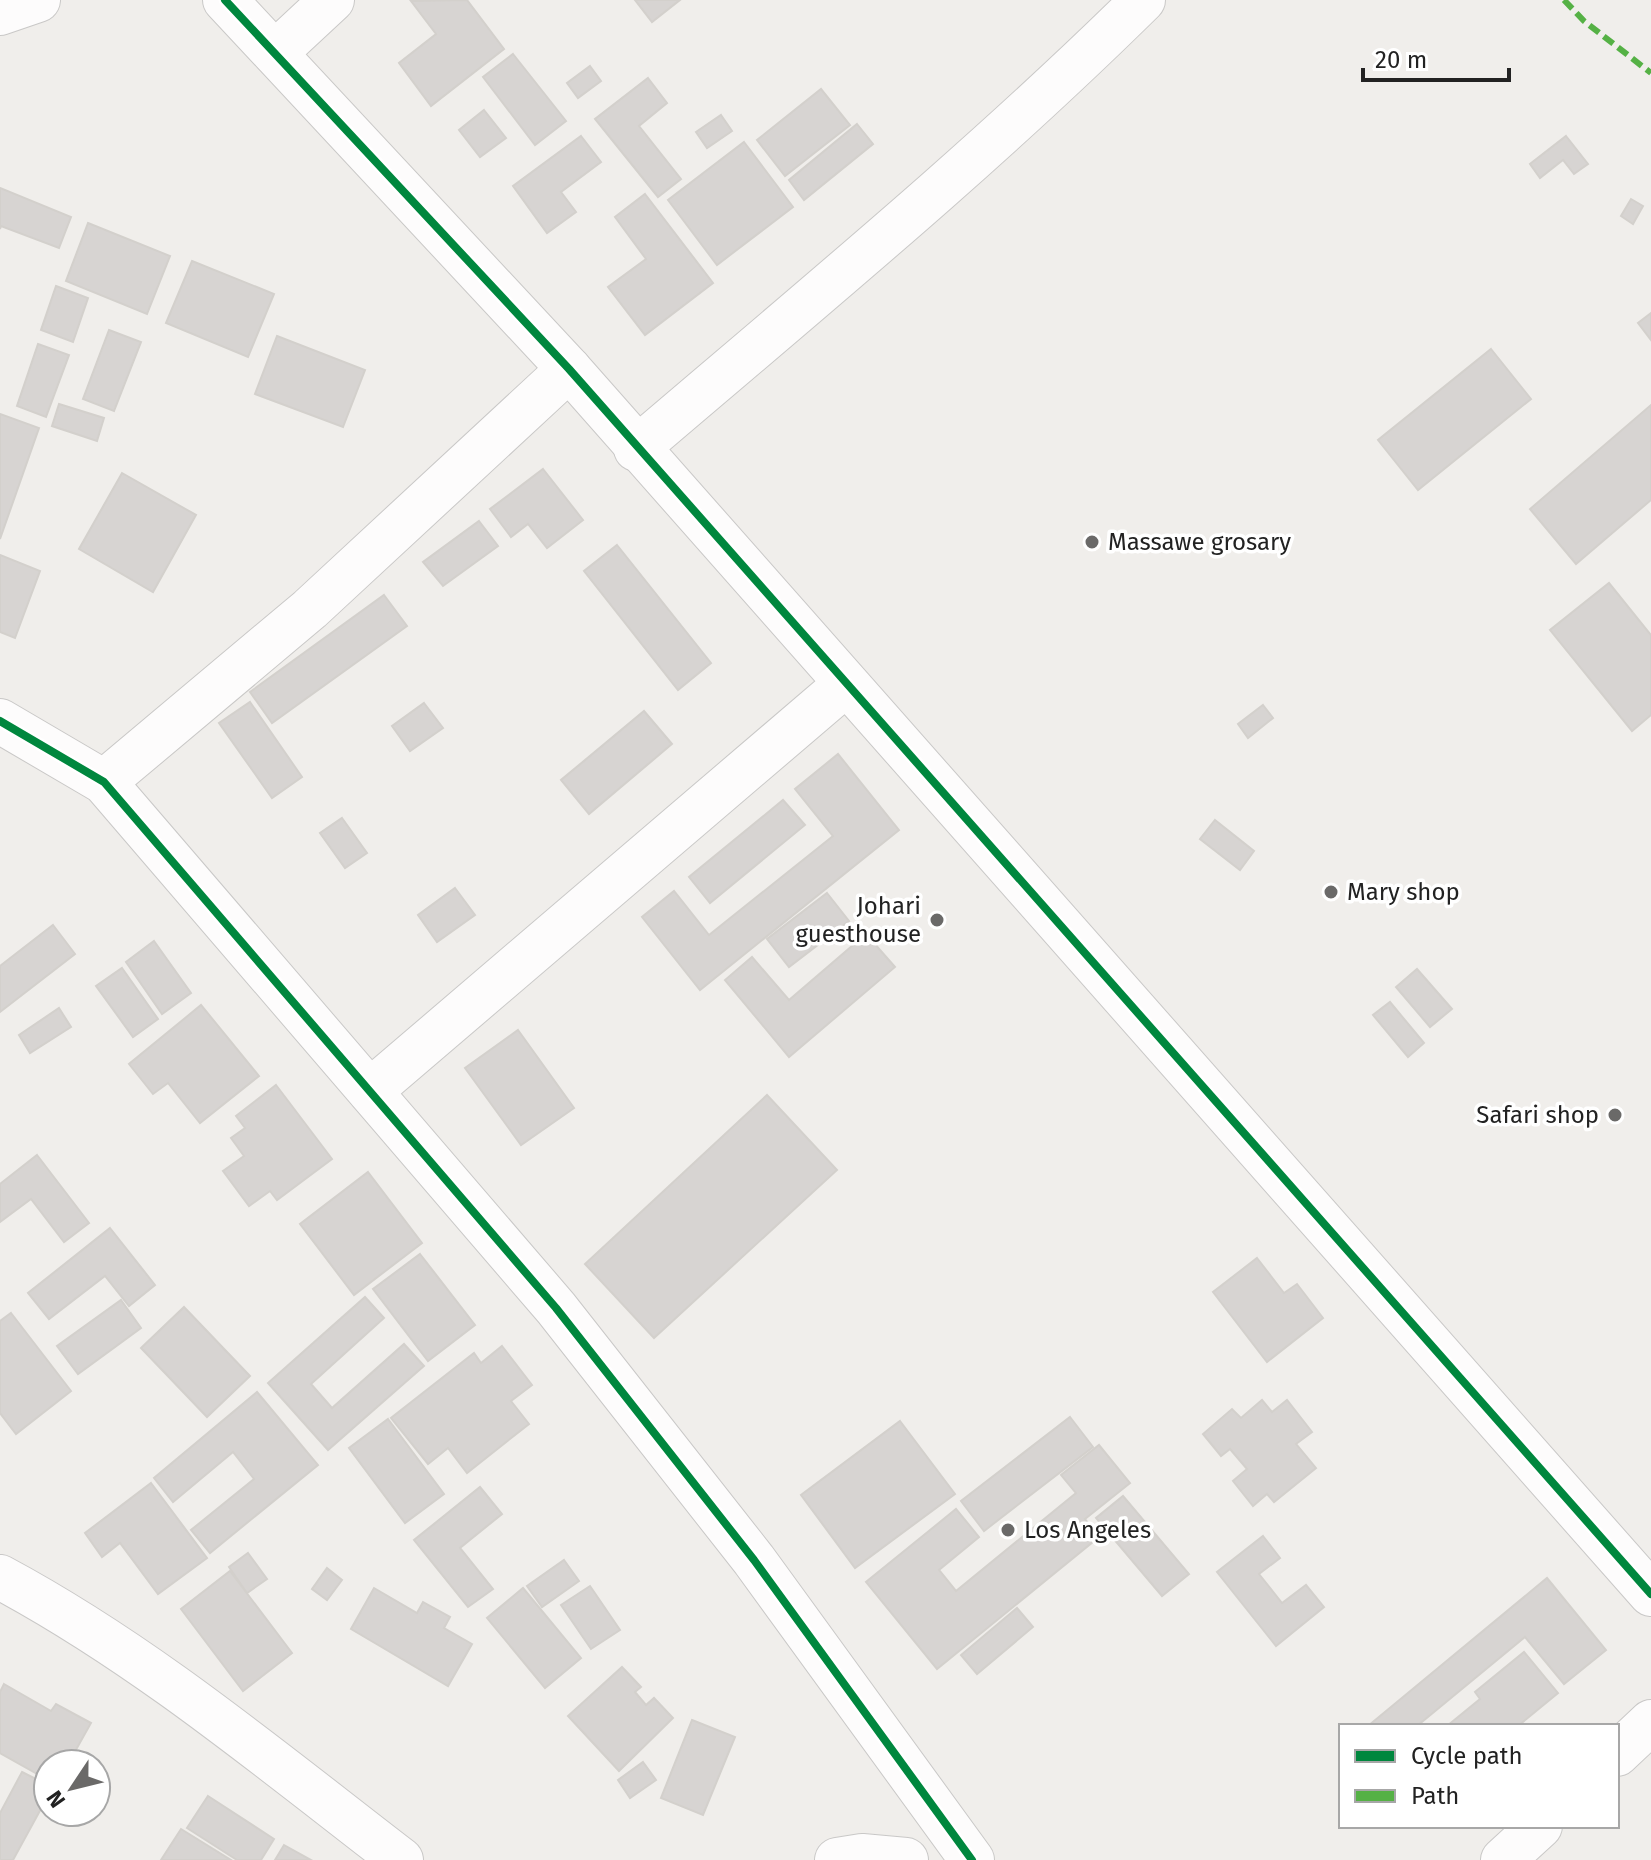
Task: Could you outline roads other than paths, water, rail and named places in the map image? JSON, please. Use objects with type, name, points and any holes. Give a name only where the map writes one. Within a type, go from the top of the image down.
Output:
[{"type":"street","points":[[0,13],[38,0]]},
{"type":"street","points":[[225,0],[569,369],[636,449],[1651,1594]]},
{"type":"street","points":[[275,53],[332,0]]},
{"type":"street","points":[[636,449],[938,191],[1062,80],[1143,0]]},
{"type":"street","points":[[104,782],[310,609],[569,369]]},
{"type":"street","points":[[370,1091],[846,684]]},
{"type":"street","points":[[0,721],[104,782],[546,1295],[754,1560],[972,1860]]},
{"type":"street","points":[[0,1577],[51,1604],[207,1711],[401,1860]]},
{"type":"street","points":[[1619,1752],[1651,1722]]},
{"type":"street","points":[[1503,1860],[1538,1828]]},
{"type":"street","points":[[837,1860],[862,1856],[906,1860]]},
{"type":"place","name":"Massawe grosary","points":[[1092,542]]},
{"type":"place","name":"Mary shop","points":[[1331,892]]},
{"type":"place","name":"Johari guesthouse","points":[[937,920]]},
{"type":"place","name":"Safari shop","points":[[1615,1115]]},
{"type":"place","name":"Los Angeles","points":[[1008,1530]]}]
